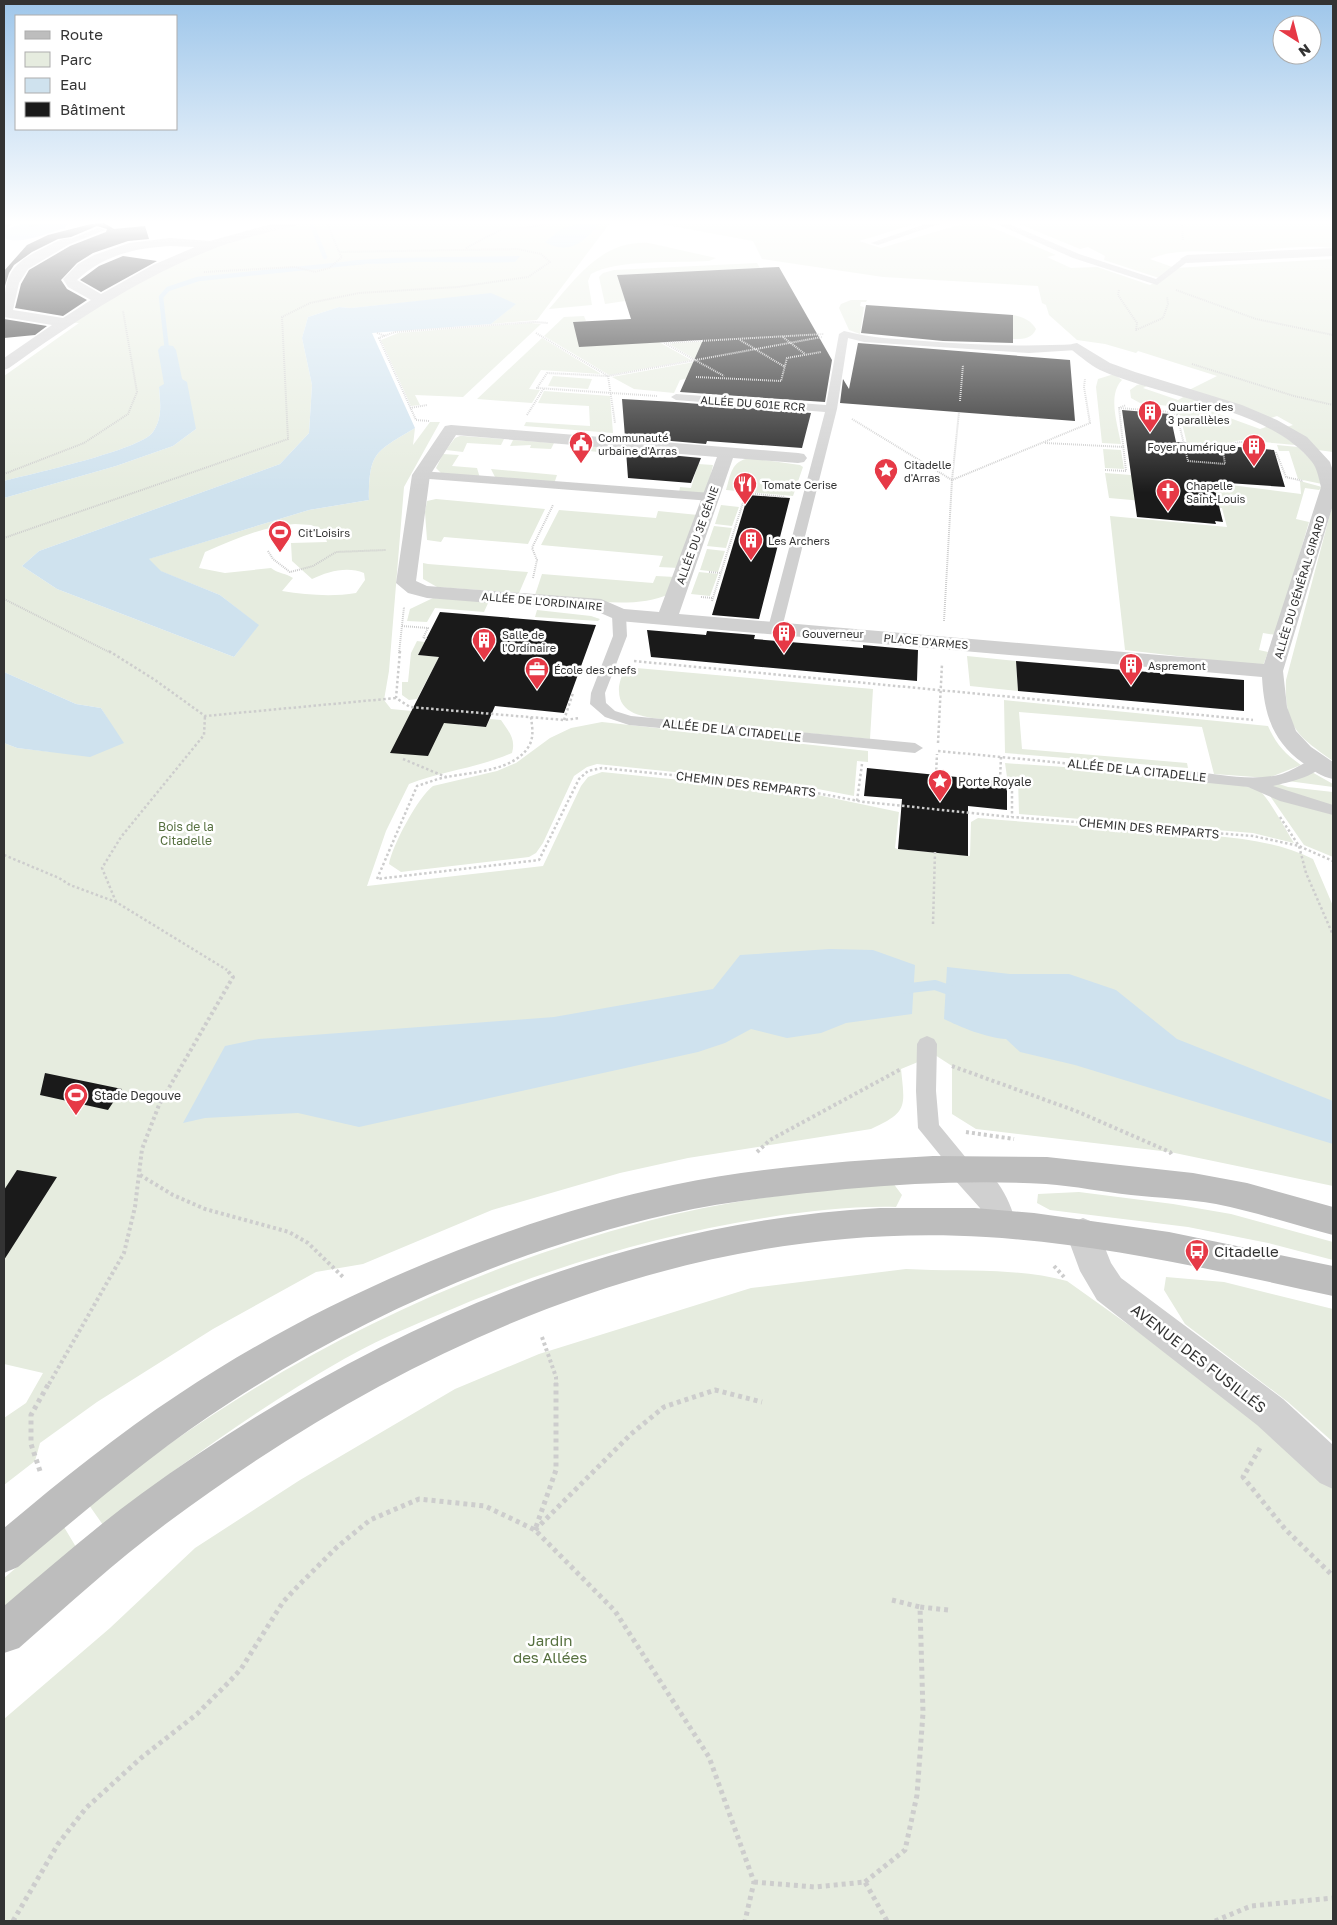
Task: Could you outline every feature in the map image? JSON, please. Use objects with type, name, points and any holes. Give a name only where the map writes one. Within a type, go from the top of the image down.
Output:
[{"type":"main road","points":[[4,1553],[101,1474],[175,1418],[222,1387],[325,1329],[441,1273],[512,1245],[660,1202],[706,1193],[821,1178],[964,1170],[1066,1172],[1193,1187],[1258,1200],[1333,1221]]},
{"type":"main road","points":[[4,1633],[99,1552],[156,1507],[252,1441],[368,1371],[442,1334],[542,1294],[634,1264],[723,1240],[819,1227],[896,1222],[1000,1223],[1083,1233],[1235,1258],[1333,1281]]},
{"type":"street","points":[[5,313],[12,316],[64,322]]},
{"type":"street","points":[[4,365],[78,313]]},
{"type":"street","points":[[1077,347],[1105,366],[1267,420],[1306,447],[1327,470],[1330,487]]},
{"type":"street","points":[[415,589],[406,583],[421,475],[431,457],[451,430],[798,458]]},
{"type":"street","name":"ALLÉE DU 3E GÉNIE","points":[[668,617],[727,452]]},
{"type":"street","name":"ALLÉE DU GÉNÉRAL GIRARD","points":[[1325,768],[1292,744],[1278,722],[1272,671],[1330,487]]},
{"type":"street","name":"ALLÉE DE L'ORDINAIRE","points":[[415,589],[427,592],[601,605],[619,615]]},
{"type":"street","name":"PLACE D'ARMES","points":[[619,615],[668,617],[1272,671]]},
{"type":"street","points":[[964,1170],[994,1201],[1000,1223]]},
{"type":"street","name":"AVENUE DES FUSILLÉS","points":[[1083,1233],[1097,1271],[1109,1289],[1270,1412],[1333,1470]]},
{"type":"lane","points":[[775,628],[831,409],[844,334],[864,339],[966,347],[1029,350],[1077,347]]},
{"type":"lane","name":"ALLÉE DU 601E RCR","points":[[676,397],[831,409]]},
{"type":"lane","points":[[798,458],[817,459]]},
{"type":"lane","points":[[421,475],[563,486],[712,494]]},
{"type":"lane","name":"ALLÉE DE L'ORDINAIRE","points":[[610,714],[598,704],[598,693],[620,636],[619,615]]},
{"type":"lane","name":"ALLÉE DE LA CITADELLE","points":[[610,714],[630,720],[915,748]]},
{"type":"lane","name":"ALLÉE DE LA CITADELLE","points":[[1189,776],[1253,783],[1278,781],[1325,768]]},
{"type":"lane","points":[[1253,783],[1286,797],[1333,810]]},
{"type":"lane","points":[[926,1051],[929,1128],[964,1170]]},
{"type":"path","points":[[4,474],[84,443],[128,414],[137,392],[123,313]]},
{"type":"path","points":[[4,538],[288,439],[289,410],[285,369],[285,328],[282,317],[290,313]]},
{"type":"path","points":[[1130,313],[1137,324],[1136,330],[1163,318],[1165,313]]},
{"type":"path","points":[[1239,313],[1256,319],[1333,335]]},
{"type":"path","points":[[432,421],[416,420],[378,340],[395,332],[435,328],[534,322],[548,323]]},
{"type":"path","points":[[377,333],[385,336]]},
{"type":"path","points":[[536,333],[608,376],[618,443]]},
{"type":"path","points":[[726,377],[664,343],[820,334]]},
{"type":"path","points":[[782,336],[805,354]]},
{"type":"path","points":[[824,337],[608,376],[547,373],[537,388],[676,397],[682,380],[704,376],[781,382],[787,358],[816,352],[840,354]]},
{"type":"path","points":[[738,338],[784,367]]},
{"type":"path","points":[[960,401],[964,362]]},
{"type":"path","points":[[1192,364],[1333,406]]},
{"type":"path","points":[[1220,379],[1227,375]]},
{"type":"path","points":[[517,434],[544,388]]},
{"type":"path","points":[[410,408],[428,405]]},
{"type":"path","points":[[1119,408],[1126,405]]},
{"type":"path","points":[[952,480],[1090,423],[1088,408]]},
{"type":"path","points":[[1119,408],[1171,412],[1177,415],[1188,462],[1226,464],[1222,445],[1241,442],[1306,447]]},
{"type":"path","points":[[1105,470],[1126,471],[1119,408]]},
{"type":"path","points":[[831,409],[842,413],[952,480]]},
{"type":"path","points":[[936,775],[952,480],[959,412]]},
{"type":"path","points":[[1042,443],[1124,447]]},
{"type":"path","points":[[1274,444],[1286,477],[1330,487]]},
{"type":"path","points":[[538,560],[532,548],[563,486]]},
{"type":"path","points":[[706,621],[746,493]]},
{"type":"path","points":[[712,494],[746,493],[790,497]]},
{"type":"path","points":[[268,551],[273,559],[290,572],[313,566],[336,552],[390,550]]},
{"type":"path","points":[[396,698],[404,598],[415,589]]},
{"type":"path","points":[[4,600],[102,647],[155,680],[205,716],[396,698],[410,707],[531,718],[564,718],[610,714]]},
{"type":"path","points":[[402,626],[428,628],[423,638],[427,638]]},
{"type":"path","points":[[611,659],[1278,722]]},
{"type":"path","points":[[116,902],[102,868],[121,837],[204,735],[205,716]]},
{"type":"path","points":[[403,759],[446,777],[491,768],[514,758],[528,748],[532,735],[531,718]]},
{"type":"path","name":"ALLÉE DE LA CITADELLE","points":[[938,751],[1189,776]]},
{"type":"path","points":[[1001,757],[1000,780],[1012,781],[1012,817]]},
{"type":"path","points":[[858,801],[861,764]]},
{"type":"path","name":"CHEMIN DES REMPARTS","points":[[446,777],[417,786],[377,879],[539,860],[579,779],[583,774],[595,768],[780,786],[810,790],[858,801],[1012,817],[1253,836],[1299,846],[1320,857],[1333,861]]},
{"type":"path","points":[[1299,846],[1306,873],[1333,934]]},
{"type":"path","points":[[933,924],[935,852]]},
{"type":"path","points":[[4,854],[59,878],[70,885],[116,902],[226,968],[233,978],[159,1106],[142,1149],[140,1175],[124,1253],[31,1415],[30,1439],[35,1461],[40,1471]]},
{"type":"path","points":[[757,1152],[770,1140],[894,1072],[926,1051],[960,1068],[1076,1111],[1170,1152],[1193,1187]]},
{"type":"path","points":[[929,1128],[1015,1139],[1018,1143]]},
{"type":"path","points":[[140,1175],[173,1195],[205,1210],[289,1232],[308,1243],[344,1278]]},
{"type":"path","points":[[535,1530],[556,1470],[556,1377],[542,1337]]},
{"type":"path","points":[[535,1530],[630,1434],[664,1407],[715,1390],[762,1402]]},
{"type":"path","points":[[1261,1446],[1243,1477],[1262,1505],[1306,1552],[1333,1576]]},
{"type":"path","points":[[13,1921],[58,1844],[86,1808],[141,1758],[197,1714],[222,1689],[240,1670],[283,1602],[337,1547],[370,1520],[419,1499],[485,1506],[535,1530],[615,1611],[709,1757],[754,1882],[745,1921]]},
{"type":"path","points":[[892,1600],[920,1607],[948,1610]]},
{"type":"path","points":[[754,1882],[815,1887],[865,1882],[906,1850],[917,1795],[923,1713],[920,1607]]},
{"type":"path","points":[[865,1882],[886,1921]]},
{"type":"path","points":[[1215,1921],[1251,1906],[1333,1898]]},
{"type":"green space","name":"Bois de la Citadelle","points":[[81,313],[321,313],[308,317],[302,338],[312,385],[309,433],[280,464],[39,551],[22,566],[57,589],[234,657],[258,625],[220,595],[160,571],[148,559],[309,510],[369,500],[371,472],[377,455],[391,443],[415,428],[413,445],[430,422],[440,422],[404,487],[389,671],[384,700],[391,709],[463,716],[459,725],[486,727],[490,719],[501,720],[511,736],[513,748],[512,753],[499,758],[409,784],[386,831],[367,886],[543,866],[581,786],[588,777],[602,772],[808,793],[899,812],[895,848],[897,849],[970,856],[971,822],[978,818],[1214,836],[1275,845],[1313,859],[1333,906],[1333,1186],[1170,1152],[976,1129],[952,1114],[952,1066],[935,1055],[901,1069],[903,1100],[898,1113],[871,1129],[688,1158],[620,1173],[492,1210],[363,1264],[316,1272],[213,1329],[97,1402],[40,1443],[35,1461],[4,1485],[4,1418],[26,1403],[43,1373],[4,1364],[4,743],[17,748],[52,752],[109,721],[101,708],[76,704],[4,672],[4,498],[116,466],[173,446],[196,429],[159,387],[160,410],[158,421],[153,432],[144,439],[107,454],[4,481],[4,376],[79,323],[64,322]],"holes":[[[295,524],[311,525],[323,530],[327,542],[291,543],[292,561],[312,579],[338,570],[364,573],[365,580],[356,593],[319,595],[282,591],[293,578],[271,568],[225,573],[199,568],[205,552],[260,531]]]},
{"type":"green space","points":[[504,313],[542,313],[537,320],[491,324]]},
{"type":"green space","points":[[841,313],[863,313],[860,334],[849,330]]},
{"type":"green space","points":[[1048,313],[1333,313],[1333,452],[1318,450],[1287,427],[1293,425],[1277,416],[1271,418],[1189,390],[1217,376],[1138,351],[1136,353],[1105,344],[1077,340]]},
{"type":"green space","points":[[1013,315],[1032,323],[1036,329],[1030,337],[1013,339]]},
{"type":"green space","points":[[584,316],[586,321],[573,322],[659,342],[691,360],[609,375],[544,336],[564,317]]},
{"type":"green space","points":[[531,323],[541,324],[463,397],[415,395],[420,405],[411,406],[381,340],[398,333]]},
{"type":"green space","points":[[542,338],[601,374],[541,370],[529,389],[540,390],[532,403],[477,399]]},
{"type":"green space","points":[[737,340],[695,359],[669,344],[674,343]]},
{"type":"green space","points":[[694,362],[704,375],[680,380],[674,393],[634,389],[612,377]]},
{"type":"green space","points":[[1114,374],[1122,380],[1115,394],[1114,402],[1121,444],[1102,443],[1096,387],[1098,379]]},
{"type":"green space","points":[[553,376],[592,379],[588,389],[548,386]]},
{"type":"green space","points":[[1145,383],[1149,385],[1143,388],[1178,400],[1185,396],[1200,401],[1194,405],[1260,429],[1269,426],[1296,445],[1241,440],[1220,445],[1191,460],[1180,415],[1171,411],[1169,406],[1140,403],[1131,398],[1130,390],[1137,385]]},
{"type":"green space","points":[[544,391],[610,396],[613,433],[524,426],[526,422],[590,426],[589,406],[538,403]]},
{"type":"green space","points":[[460,436],[504,439],[501,445],[467,443],[463,452],[446,450],[455,438]]},
{"type":"green space","points":[[513,440],[554,443],[551,449],[530,448],[531,445],[510,446]]},
{"type":"green space","points":[[583,445],[634,449],[632,456],[581,450]]},
{"type":"green space","points":[[1277,445],[1298,447],[1315,464],[1322,484],[1298,479],[1289,451],[1279,451]]},
{"type":"green space","points":[[1103,449],[1121,450],[1124,469],[1105,468]]},
{"type":"green space","points":[[443,454],[459,455],[452,466],[477,468],[480,478],[442,474],[436,468]]},
{"type":"green space","points":[[750,458],[803,467],[793,496],[726,490],[735,465]]},
{"type":"green space","points":[[698,464],[713,465],[707,491],[704,493],[679,493],[680,487],[691,488]]},
{"type":"green space","points":[[1225,466],[1231,485],[1301,494],[1300,481],[1322,487],[1319,490],[1305,488],[1296,519],[1309,522],[1276,635],[1263,633],[1259,650],[1268,652],[1263,666],[1125,650],[1110,516],[1227,527],[1222,508],[1109,498],[1105,473],[1195,480]]},
{"type":"green space","points":[[491,469],[557,475],[554,484],[496,479]]},
{"type":"green space","points":[[436,499],[545,509],[528,544],[444,537],[441,542],[427,540],[425,512],[427,501]]},
{"type":"green space","points":[[1333,503],[1333,761],[1310,744],[1295,728],[1287,709],[1286,680]]},
{"type":"green space","points":[[721,505],[739,507],[732,526],[715,524]]},
{"type":"green space","points":[[559,510],[656,518],[658,511],[698,515],[679,568],[659,567],[663,556],[541,545]]},
{"type":"green space","points":[[714,526],[732,528],[726,548],[707,546]]},
{"type":"green space","points":[[707,549],[725,551],[718,572],[700,570]]},
{"type":"green space","points":[[423,563],[528,572],[519,593],[437,587],[423,579]]},
{"type":"green space","points":[[699,572],[718,574],[710,596],[691,594]]},
{"type":"green space","points":[[542,574],[653,583],[656,576],[675,577],[669,594],[639,602],[621,603],[535,595]]},
{"type":"green space","points":[[433,598],[489,601],[484,612],[435,608],[427,622],[407,621],[410,609]]},
{"type":"green space","points":[[537,610],[591,616],[600,619],[598,621],[535,617]]},
{"type":"green space","points":[[417,641],[425,642],[418,655],[439,657],[417,699],[409,700],[402,695],[402,682],[408,682],[411,653]]},
{"type":"green space","points":[[967,656],[1016,661],[1018,691],[970,686]]},
{"type":"green space","points":[[625,667],[873,689],[870,739],[661,719],[640,715],[623,705],[620,699],[619,685]]},
{"type":"green space","points":[[1004,700],[1268,726],[1281,748],[1301,765],[1268,778],[1214,774],[1202,727],[1019,712],[1022,749],[1187,763],[1188,768],[1005,753]]},
{"type":"green space","points":[[602,722],[868,751],[868,762],[857,761],[854,796],[792,784],[597,764],[587,767],[574,776],[543,843],[536,853],[529,857],[401,872],[389,864],[406,822],[420,800],[433,786],[497,771],[516,763],[550,738],[571,728]]},
{"type":"green space","points":[[1005,763],[1182,777],[1247,787],[1261,792],[1274,809],[1294,843],[1253,833],[1019,814],[1018,779],[1007,777]]},
{"type":"green space","points":[[1310,771],[1333,784],[1333,787],[1288,781]]},
{"type":"green space","points":[[1276,783],[1288,787],[1333,792],[1333,806],[1269,786]]},
{"type":"green space","points":[[1268,793],[1333,814],[1333,857],[1304,845]]},
{"type":"green space","points":[[893,1183],[902,1195],[896,1207],[848,1208],[801,1213],[693,1231],[618,1250],[544,1274],[471,1301],[375,1343],[313,1377],[220,1438],[161,1480],[103,1525],[89,1505],[151,1457],[216,1413],[283,1372],[352,1334],[422,1300],[495,1270],[569,1244],[675,1214],[767,1197]]},
{"type":"green space","points":[[1079,1192],[1173,1204],[1231,1214],[1333,1242],[1333,1260],[1268,1243],[1188,1227],[1050,1210],[1037,1203],[1038,1194]]},
{"type":"green space","name":"Jardin des Allées","points":[[906,1269],[1007,1272],[1067,1281],[1168,1353],[1274,1422],[1333,1483],[1333,1921],[4,1921],[4,1719],[110,1628],[195,1548],[300,1480],[455,1389],[539,1354],[751,1288]]},
{"type":"green space","points":[[1166,1277],[1224,1282],[1333,1309],[1333,1442],[1288,1402],[1185,1324],[1164,1290]]},
{"type":"green space","points":[[64,1527],[76,1547],[4,1611],[4,1578]]},
{"type":"water","points":[[321,313],[505,313],[491,324],[372,333],[415,428],[391,443],[377,455],[371,472],[369,500],[309,510],[149,559],[161,571],[220,595],[259,625],[234,657],[57,589],[22,566],[39,551],[280,464],[309,433],[312,385],[302,338],[308,317]]},
{"type":"water","points":[[177,376],[187,382],[196,429],[173,446],[116,466],[4,498],[4,481],[107,454],[144,439],[153,432],[158,421],[160,410],[159,387]]},
{"type":"water","points":[[4,672],[76,704],[101,708],[124,743],[90,757],[17,748],[4,743]]},
{"type":"water","points":[[830,949],[873,950],[915,965],[912,1014],[846,1023],[821,1033],[787,1038],[751,1029],[725,1043],[698,1052],[359,1127],[298,1113],[205,1118],[183,1123],[225,1046],[259,1039],[554,1017],[713,989],[740,955]]},
{"type":"water","points":[[947,967],[1010,974],[1069,974],[1116,990],[1177,1039],[1333,1101],[1333,1144],[1075,1065],[1020,1052],[1006,1039],[982,1034],[950,1022],[944,1019]]},
{"type":"building","points":[[44,313],[68,313],[63,316]]},
{"type":"building","points":[[629,313],[805,313],[832,360],[825,402],[680,392],[703,340],[579,347],[573,322],[631,319]]},
{"type":"building","points":[[865,313],[981,313],[1013,315],[1013,343],[943,341],[861,333]]},
{"type":"building","points":[[4,319],[47,326],[35,335],[4,338]]},
{"type":"building","points":[[858,343],[1070,360],[1075,421],[840,403],[843,379],[849,389]]},
{"type":"building","points":[[622,399],[811,413],[802,448],[707,441],[706,444],[625,437]]},
{"type":"building","points":[[1122,410],[1170,414],[1176,442],[1274,450],[1285,487],[1213,482],[1223,522],[1215,521],[1216,524],[1137,517]]},
{"type":"building","points":[[626,451],[701,458],[691,483],[628,478]]},
{"type":"building","name":"Les Archers","points":[[748,495],[790,498],[759,619],[712,615]]},
{"type":"building","name":"Salle de l'Ordinaire","points":[[440,612],[596,625],[564,713],[495,706],[486,727],[444,723],[428,756],[390,753],[439,657],[418,655]]},
{"type":"building","name":"Gouverneur","points":[[647,630],[706,635],[707,631],[755,635],[754,639],[863,648],[863,645],[918,650],[917,681],[651,657]]},
{"type":"building","name":"Aspremont","points":[[1016,661],[1244,680],[1244,711],[1018,691]]},
{"type":"building","points":[[867,768],[1007,782],[1007,810],[968,806],[968,856],[898,849],[902,799],[864,796]]},
{"type":"building","points":[[45,1073],[122,1089],[108,1110],[40,1095]]},
{"type":"building","points":[[17,1170],[57,1177],[4,1260],[4,1190]]},
{"type":"waterway","points":[[163,313],[167,350]]},
{"type":"waterway","points":[[167,350],[179,412],[175,421]]},
{"type":"waterway","points":[[902,989],[935,985],[955,992]]},
{"type":"place","name":"Quartier des 3 parallèles","points":[[1150,433]]},
{"type":"place","name":"Communauté urbaine d'Arras","points":[[581,464]]},
{"type":"place","name":"Foyer numérique","points":[[1254,467]]},
{"type":"place","name":"Citadelle d'Arras","points":[[886,491]]},
{"type":"place","name":"Tomate Cerise","points":[[745,505]]},
{"type":"place","name":"Chapelle Saint-Louis","points":[[1168,512]]},
{"type":"place","name":"Cit'Loisirs","points":[[280,553]]},
{"type":"place","name":"Les Archers","points":[[751,561]]},
{"type":"place","name":"Gouverneur","points":[[784,654]]},
{"type":"place","name":"Salle de l'Ordinaire","points":[[484,661]]},
{"type":"place","name":"Aspremont","points":[[1131,686]]},
{"type":"place","name":"École des chefs","points":[[537,690]]},
{"type":"place","name":"Porte Royale","points":[[940,802]]},
{"type":"place","name":"Stade Degouve","points":[[76,1116]]},
{"type":"place","name":"Citadelle","points":[[1197,1272]]}]
